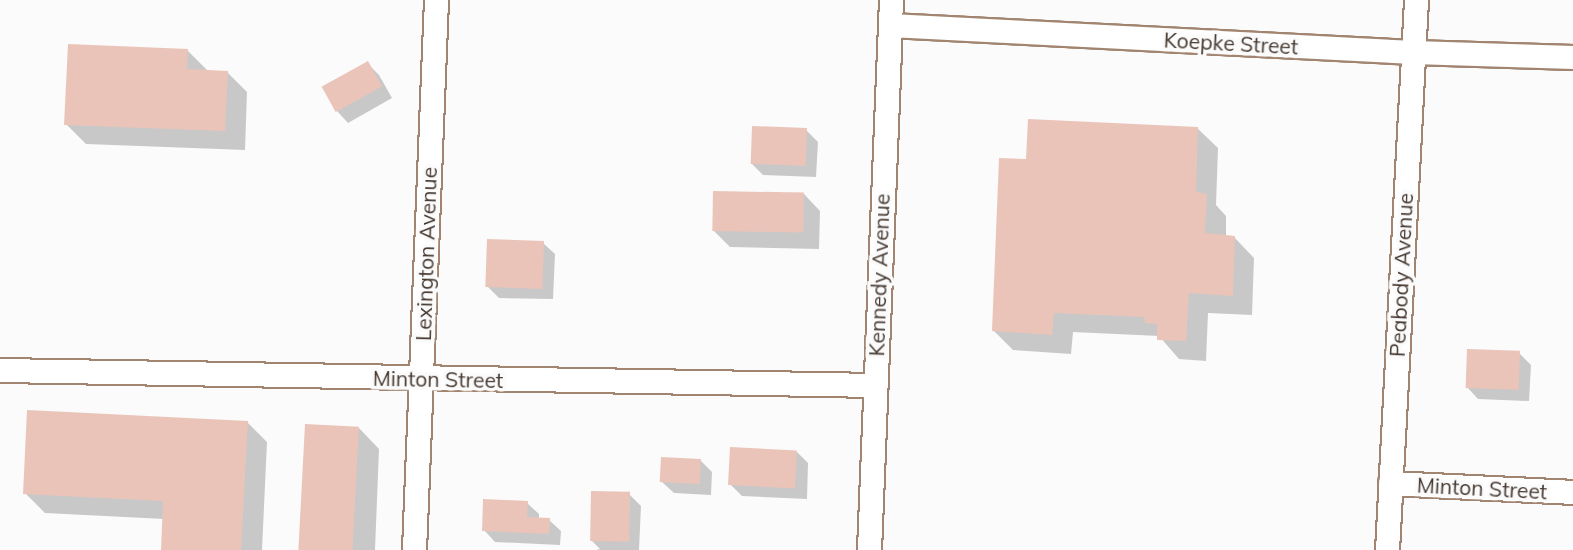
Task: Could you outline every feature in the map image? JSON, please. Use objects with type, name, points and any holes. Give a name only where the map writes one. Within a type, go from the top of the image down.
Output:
[{"type":"street","name":"Lexington Avenue","points":[[414,550],[436,0]]},
{"type":"street","name":"Kennedy Avenue","points":[[869,550],[891,0]]},
{"type":"street","name":"Peabody Avenue","points":[[1387,550],[1416,0]]},
{"type":"street","name":"Koepke Street","points":[[890,25],[1413,52],[1573,57]]},
{"type":"street","name":"Minton Street","points":[[0,370],[875,385]]},
{"type":"street","name":"Minton Street","points":[[1390,483],[1573,492]]},
{"type":"building","points":[[68,44],[188,49],[187,69],[228,71],[225,131],[64,125]]},
{"type":"building","points":[[368,61],[382,86],[336,112],[322,87]]},
{"type":"building","points":[[1028,119],[1198,127],[1196,192],[1207,194],[1205,233],[1235,236],[1233,296],[1189,293],[1186,341],[1157,340],[1157,324],[1145,323],[1144,317],[1054,313],[1052,335],[992,331],[999,158],[1026,159]]},
{"type":"building","points":[[752,126],[807,128],[806,166],[751,164]]},
{"type":"building","points":[[713,191],[804,193],[803,233],[712,231]]},
{"type":"building","points":[[487,239],[544,241],[542,289],[485,287]]},
{"type":"building","points":[[1467,349],[1520,351],[1519,390],[1466,388]]},
{"type":"building","points":[[27,410],[248,421],[241,550],[161,550],[163,501],[23,494]]},
{"type":"building","points":[[305,424],[359,427],[352,550],[298,550]]},
{"type":"building","points":[[730,447],[797,451],[795,488],[728,485]]},
{"type":"building","points":[[661,457],[701,459],[700,484],[660,482]]},
{"type":"building","points":[[591,491],[630,492],[629,542],[590,541]]},
{"type":"building","points":[[483,499],[528,501],[527,517],[550,518],[549,534],[482,531]]}]
